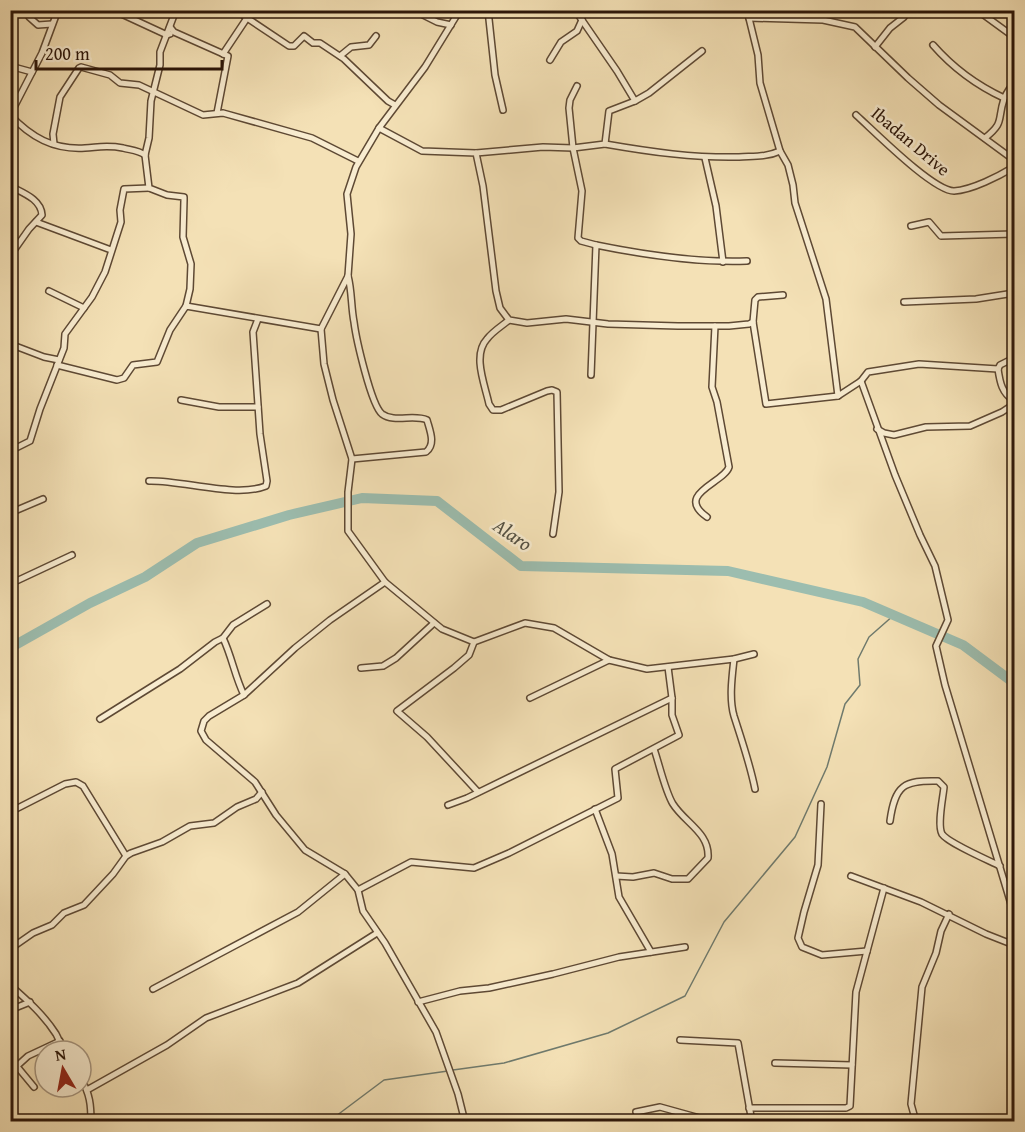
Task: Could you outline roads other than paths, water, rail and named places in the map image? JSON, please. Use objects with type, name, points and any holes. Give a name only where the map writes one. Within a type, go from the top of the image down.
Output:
[{"type":"street","points":[[27,10],[29,17],[38,25],[52,24]]},
{"type":"street","points":[[58,10],[42,53],[10,115],[30,134],[46,143],[79,148],[102,145],[143,154]]},
{"type":"street","points":[[113,10],[167,34],[174,32]]},
{"type":"street","points":[[149,188],[143,154],[146,148],[153,91],[160,64],[160,52],[176,10]]},
{"type":"street","points":[[236,10],[289,46],[294,46],[304,36],[340,56],[395,105]]},
{"type":"street","points":[[413,10],[437,22],[451,25]]},
{"type":"street","points":[[352,459],[426,452],[432,444],[427,420],[386,416],[378,409],[359,349],[348,276],[351,234],[347,194],[358,161],[395,105],[425,67],[460,10]]},
{"type":"street","points":[[488,10],[495,75],[503,110]]},
{"type":"street","points":[[575,10],[635,101]]},
{"type":"street","points":[[747,10],[758,55],[760,83],[780,151],[788,165],[795,203],[826,299],[838,396]]},
{"type":"street","points":[[976,10],[1014,37]]},
{"type":"street","points":[[875,47],[890,28],[904,17]]},
{"type":"street","points":[[223,54],[247,18]]},
{"type":"street","points":[[749,18],[823,20],[855,27],[939,105],[1014,160]]},
{"type":"street","points":[[550,60],[561,42],[577,31],[582,20]]},
{"type":"street","points":[[170,27],[174,32],[201,42],[228,56],[217,113]]},
{"type":"street","points":[[340,56],[351,47],[369,45],[376,36]]},
{"type":"street","points":[[933,45],[950,65],[971,81],[1004,99]]},
{"type":"street","points":[[606,144],[609,111],[635,101],[702,51]]},
{"type":"street","points":[[10,66],[32,72]]},
{"type":"street","points":[[54,144],[53,134],[60,97],[79,68],[103,72],[120,82],[139,85],[203,115],[223,113],[312,138],[358,161]]},
{"type":"street","points":[[985,138],[993,132],[1001,120],[1004,99],[1014,82]]},
{"type":"street","points":[[577,86],[569,108],[573,148],[582,191],[578,238],[596,245],[634,252],[723,262],[747,261]]},
{"type":"street","name":"Ibadan Drive","points":[[856,115],[928,179],[944,189],[960,190],[996,177],[1014,167]]},
{"type":"street","points":[[379,128],[422,151],[476,153],[490,150],[573,148],[606,144],[705,158],[765,156],[780,151]]},
{"type":"street","points":[[476,153],[483,186],[496,291],[500,308],[509,320],[527,323],[566,319],[715,326],[753,322]]},
{"type":"street","points":[[705,158],[718,214],[723,262]]},
{"type":"street","points":[[10,186],[36,200],[42,208],[42,215],[28,229],[10,256]]},
{"type":"street","points":[[10,344],[58,363],[117,380],[124,378],[132,365],[157,362],[170,330],[186,306],[190,289],[191,264],[183,237],[184,197],[166,195],[149,188],[124,189],[120,210],[121,222],[98,286],[65,334],[64,348],[58,363],[30,441],[10,451]]},
{"type":"street","points":[[36,222],[111,250]]},
{"type":"street","points":[[910,226],[929,222],[941,236],[1014,234]]},
{"type":"street","points":[[591,375],[596,245]]},
{"type":"street","points":[[348,276],[321,329],[324,364],[352,459],[348,492],[348,531],[385,582],[442,629],[474,642],[525,623],[554,628],[609,660],[647,669],[734,659],[754,654]]},
{"type":"street","points":[[49,291],[84,308]]},
{"type":"street","points":[[904,302],[973,299],[1014,293]]},
{"type":"street","points":[[783,295],[755,298],[753,322],[762,391],[766,404],[838,396],[861,381],[868,372],[919,364],[998,369],[1014,358]]},
{"type":"street","points":[[186,306],[321,329]]},
{"type":"street","points":[[149,481],[166,480],[209,489],[255,489],[266,486],[253,332],[258,319]]},
{"type":"street","points":[[509,320],[483,344],[480,360],[482,371],[489,404],[493,410],[501,410],[547,391],[557,392],[559,492],[553,534]]},
{"type":"street","points":[[707,517],[698,506],[698,494],[726,474],[729,467],[712,387],[715,326]]},
{"type":"street","points":[[878,429],[894,435],[926,427],[970,426],[1002,412],[1014,402],[1001,385],[998,369]]},
{"type":"street","points":[[861,381],[920,535],[935,566],[948,620],[936,646],[945,685],[1014,914]]},
{"type":"street","points":[[182,400],[219,407],[258,407]]},
{"type":"street","points":[[10,513],[43,499]]},
{"type":"street","points":[[10,584],[72,555]]},
{"type":"street","points":[[385,582],[313,634],[244,695],[204,721],[202,736],[255,782],[276,815],[305,850],[345,874],[358,890],[363,911],[436,1032],[465,1122]]},
{"type":"street","points":[[100,720],[224,638],[234,625],[267,604]]},
{"type":"street","points":[[361,668],[383,666],[434,623]]},
{"type":"street","points":[[224,638],[233,660],[237,682],[244,695]]},
{"type":"street","points":[[474,642],[469,655],[427,690],[397,711],[427,737],[478,792]]},
{"type":"street","points":[[734,659],[732,680],[735,717],[749,758],[755,789]]},
{"type":"street","points":[[530,699],[609,660]]},
{"type":"street","points":[[358,890],[411,862],[474,868],[509,853],[618,798],[615,769],[679,735],[672,715],[668,667]]},
{"type":"street","points":[[448,806],[672,698]]},
{"type":"street","points":[[616,876],[654,873],[672,879],[688,879],[708,858],[709,848],[703,836],[672,803],[654,749]]},
{"type":"street","points":[[890,821],[892,802],[907,783],[916,780],[938,781],[944,787],[940,823],[942,833],[950,840],[1000,866]]},
{"type":"street","points":[[10,813],[65,784],[76,782],[85,790],[126,856]]},
{"type":"street","points":[[10,949],[33,933],[52,924],[64,913],[84,905],[113,874],[126,856],[162,842],[190,826],[214,823],[237,807],[256,799],[262,792]]},
{"type":"street","points":[[821,804],[818,865],[798,938],[802,947],[822,955],[867,951]]},
{"type":"street","points":[[596,809],[612,854],[619,897],[651,952]]},
{"type":"street","points":[[153,989],[298,912],[345,874]]},
{"type":"street","points":[[851,876],[949,914],[960,922],[1014,945]]},
{"type":"street","points":[[749,1108],[846,1108],[850,1106],[856,992],[884,888]]},
{"type":"street","points":[[916,1122],[911,1104],[922,987],[949,914]]},
{"type":"street","points":[[93,1087],[167,1045],[206,1018],[298,983],[377,933]]},
{"type":"street","points":[[418,1002],[460,991],[489,988],[553,974],[619,957],[685,947]]},
{"type":"street","points":[[10,985],[30,1002],[59,1039]]},
{"type":"street","points":[[10,1010],[30,1002]]},
{"type":"street","points":[[680,1040],[738,1043],[752,1122]]},
{"type":"street","points":[[17,1066],[33,1054]]},
{"type":"street","points":[[10,1058],[33,1086]]},
{"type":"street","points":[[775,1063],[852,1065]]},
{"type":"street","points":[[90,1099],[91,1122]]},
{"type":"street","points":[[636,1112],[660,1107],[714,1122]]},
{"type":"waterway","name":"Alaro","points":[[10,648],[90,603],[145,577],[197,543],[289,515],[362,498],[437,501],[521,566],[728,571],[863,602],[963,645],[1014,683]]},
{"type":"waterway","points":[[453,1070],[504,1063],[608,1033],[685,996],[724,922],[795,837],[827,767],[845,704],[860,685],[858,659],[869,637],[894,615]]},
{"type":"waterway","points":[[328,1122],[384,1080],[448,1071]]}]
